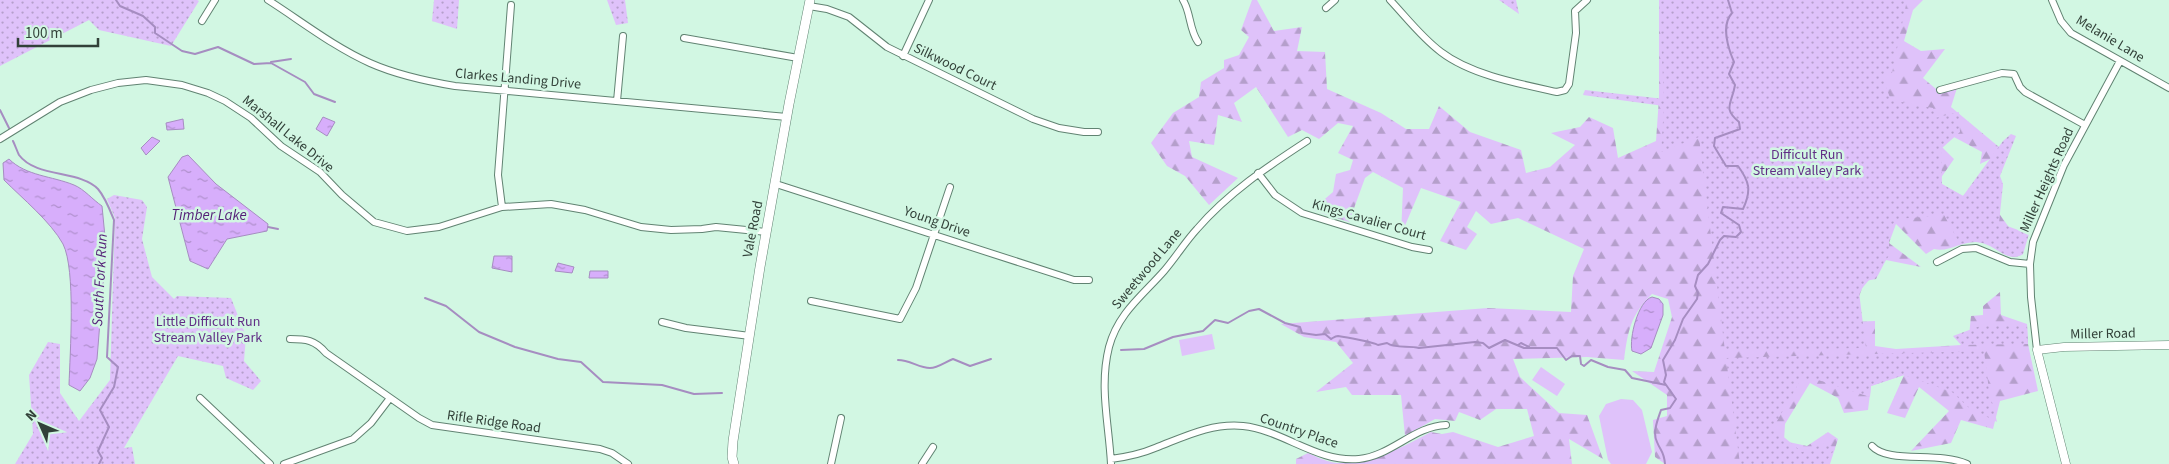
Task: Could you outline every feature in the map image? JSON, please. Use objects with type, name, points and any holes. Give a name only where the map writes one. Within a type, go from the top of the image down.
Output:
[{"type":"main road","name":"Vale Road","points":[[734,464],[732,457],[733,441],[766,232],[810,3]]},
{"type":"street","points":[[202,21],[215,0]]},
{"type":"street","name":"Clarkes Landing Drive","points":[[268,0],[342,48],[375,65],[426,81],[787,117]]},
{"type":"street","points":[[903,56],[929,0]]},
{"type":"street","points":[[1183,0],[1188,11],[1192,31],[1198,42]]},
{"type":"street","points":[[1326,8],[1336,0]]},
{"type":"street","points":[[1390,0],[1434,47],[1458,63],[1486,74],[1556,92],[1565,90],[1569,84],[1576,33],[1575,11],[1586,0]]},
{"type":"street","name":"Melanie Lane","points":[[2052,0],[2061,21],[2071,33],[2169,88]]},
{"type":"street","name":"Silkwood Court","points":[[810,3],[849,17],[879,42],[903,56],[1033,119],[1058,128],[1098,132]]},
{"type":"street","points":[[502,207],[498,175],[511,5]]},
{"type":"street","points":[[617,101],[623,36]]},
{"type":"street","points":[[684,38],[798,58]]},
{"type":"street","name":"Miller Heights Road","points":[[2066,464],[2037,350],[2030,264],[2035,234],[2064,165],[2120,61]]},
{"type":"street","points":[[1940,90],[2002,74],[2014,74],[2025,92],[2085,125]]},
{"type":"street","name":"Marshall Lake Drive","points":[[0,139],[60,102],[118,83],[146,80],[182,85],[208,93],[251,118],[281,146],[320,172],[342,195],[374,222],[408,231],[439,227],[502,207],[551,204],[585,210],[641,226],[671,230],[716,227],[766,232]]},
{"type":"street","name":"Sweetwood Lane","points":[[1111,462],[1104,392],[1109,347],[1117,327],[1130,306],[1164,271],[1198,228],[1218,207],[1258,173],[1306,141]]},
{"type":"street","name":"Kings Cavalier Court","points":[[1258,173],[1276,194],[1302,213],[1412,247],[1429,250]]},
{"type":"street","name":"Young Drive","points":[[776,184],[1074,280],[1089,280]]},
{"type":"street","points":[[811,301],[900,318],[916,288],[950,187]]},
{"type":"street","points":[[1937,262],[1962,249],[1976,248],[2010,262],[2030,264]]},
{"type":"street","points":[[662,322],[686,328],[750,336]]},
{"type":"street","name":"Rifle Ridge Road","points":[[290,339],[308,339],[316,343],[326,353],[390,398],[419,418],[436,426],[600,449],[628,464]]},
{"type":"street","name":"Miller Road","points":[[2037,350],[2064,347],[2169,345]]},
{"type":"street","points":[[200,398],[270,464]]},
{"type":"street","points":[[284,464],[353,439],[371,423],[390,398]]},
{"type":"street","points":[[831,464],[841,418]]},
{"type":"street","name":"Country Place","points":[[1111,462],[1150,450],[1190,433],[1228,426],[1266,431],[1327,456],[1357,459],[1381,453],[1432,427],[1446,425]]},
{"type":"street","points":[[1872,446],[1880,456],[1894,460],[1948,458],[1967,464]]},
{"type":"street","points":[[922,464],[933,447]]},
{"type":"green space","points":[[0,0],[199,1],[171,46],[99,30],[89,20],[0,66]]},
{"type":"green space","points":[[434,0],[459,0],[457,29],[432,21]]},
{"type":"green space","points":[[607,0],[625,0],[628,23],[616,25]]},
{"type":"green space","points":[[1252,0],[1257,0],[1274,31],[1302,27],[1297,51],[1325,52],[1327,89],[1381,113],[1406,129],[1429,129],[1439,106],[1470,132],[1521,150],[1526,173],[1550,167],[1575,145],[1551,133],[1580,127],[1589,117],[1613,128],[1618,158],[1656,141],[1659,98],[1659,0],[1923,0],[1913,10],[1904,41],[1921,51],[1945,49],[1923,78],[1936,89],[1957,88],[1951,107],[2005,152],[1980,164],[1982,152],[1952,136],[1940,145],[1954,159],[1938,182],[1963,196],[1987,170],[1997,168],[2003,184],[1998,212],[2013,233],[2023,254],[2013,257],[2008,256],[1984,243],[1970,242],[1946,249],[1934,249],[1926,254],[1896,224],[1889,243],[1921,267],[1886,260],[1876,279],[1865,281],[1849,322],[1875,321],[1875,346],[1896,349],[1961,345],[1969,336],[1971,316],[1983,315],[1983,306],[2000,292],[2001,315],[2027,324],[2028,344],[2038,391],[2000,401],[1993,429],[1961,420],[1951,443],[1911,451],[1949,411],[1919,387],[1905,418],[1887,413],[1904,375],[1871,386],[1868,410],[1844,413],[1838,398],[1810,383],[1785,424],[1784,441],[1807,446],[1828,432],[1838,439],[1830,464],[1665,464],[1655,457],[1653,420],[1667,416],[1667,395],[1632,371],[1654,372],[1672,317],[1668,299],[1652,294],[1631,324],[1624,360],[1587,357],[1513,359],[1520,377],[1559,413],[1587,415],[1603,459],[1569,439],[1572,464],[1296,464],[1296,459],[1308,453],[1337,463],[1362,461],[1398,449],[1431,432],[1442,434],[1453,432],[1498,447],[1534,436],[1527,409],[1496,409],[1480,420],[1459,412],[1455,421],[1435,419],[1405,436],[1401,395],[1352,395],[1346,387],[1316,392],[1353,363],[1336,342],[1304,337],[1281,324],[1488,308],[1571,312],[1573,276],[1584,249],[1518,218],[1491,224],[1476,211],[1467,227],[1477,234],[1466,250],[1440,241],[1461,202],[1421,188],[1401,235],[1403,188],[1373,172],[1365,178],[1349,222],[1312,210],[1333,192],[1336,174],[1350,170],[1353,160],[1338,153],[1353,126],[1338,123],[1319,139],[1302,130],[1288,137],[1256,87],[1234,103],[1242,122],[1218,115],[1214,145],[1189,141],[1192,157],[1238,178],[1209,205],[1185,176],[1167,166],[1151,143],[1173,113],[1199,97],[1201,82],[1224,68],[1224,60],[1239,55],[1249,37],[1241,30]]},
{"type":"green space","points":[[1499,0],[1516,0],[1519,14]]},
{"type":"green space","name":"Difficult Run Stream Valley Park","points":[[1659,0],[1907,0],[1892,73],[1882,77],[1891,100],[1933,108],[1935,118],[1959,112],[1960,132],[1941,149],[1942,184],[1963,196],[2003,141],[2011,134],[2016,136],[1998,181],[2003,184],[1999,223],[2029,234],[2023,254],[2013,257],[2008,256],[1979,242],[1960,244],[1944,215],[1899,219],[1889,227],[1889,256],[1859,292],[1866,348],[1725,351],[1699,137],[1661,152],[1664,106],[1583,95],[1585,90],[1664,99]]},
{"type":"green space","name":"Little Difficult Run Stream Valley Park","points":[[114,195],[142,200],[147,207],[142,239],[152,277],[174,299],[177,296],[231,298],[246,336],[244,361],[261,381],[253,390],[226,378],[223,366],[178,356],[124,448],[132,447],[135,464],[15,464],[33,434],[29,375],[48,342],[60,344],[60,393],[79,421],[110,380],[115,218],[107,199]]},
{"type":"green space","points":[[2027,324],[2028,344],[1961,345],[1953,336],[1980,326]]},
{"type":"green space","points":[[1212,334],[1215,349],[1182,356],[1179,340]]},
{"type":"green space","points":[[1984,351],[1989,390],[1997,422],[1968,407],[1952,392],[1904,375],[1871,386],[1870,397],[1812,378],[1800,381],[1773,428],[1802,452],[1826,443],[1835,449],[1824,464],[1740,464],[1726,358]]},
{"type":"green space","points":[[1541,367],[1565,384],[1557,396],[1532,380]]},
{"type":"green space","points":[[1621,399],[1633,400],[1642,410],[1652,452],[1646,464],[1611,464],[1608,460],[1599,416],[1606,404]]},
{"type":"water","points":[[323,117],[335,122],[327,136],[316,129]]},
{"type":"water","points":[[183,119],[184,129],[167,130],[166,123]]},
{"type":"water","points":[[152,137],[160,141],[146,155],[141,148]]},
{"type":"water","name":"Timber Lake","points":[[188,155],[216,184],[268,224],[267,231],[227,239],[208,269],[190,261],[168,177],[182,157]]},
{"type":"water","points":[[9,159],[23,169],[78,187],[102,206],[106,247],[97,359],[90,378],[80,391],[69,385],[71,292],[67,256],[63,244],[51,227],[4,180],[3,163]]},
{"type":"water","points":[[494,256],[512,256],[512,272],[492,268]]},
{"type":"water","points":[[558,263],[574,267],[572,273],[555,271]]},
{"type":"water","points":[[590,271],[608,271],[608,278],[589,278]]},
{"type":"water","points":[[1652,297],[1659,299],[1663,304],[1663,315],[1651,348],[1641,354],[1632,351],[1633,329],[1643,305]]},
{"type":"waterway","points":[[116,0],[120,6],[143,16],[155,27],[155,33],[182,51],[195,54],[218,47],[254,64],[271,63],[305,82],[314,94],[335,102]]},
{"type":"waterway","points":[[1665,464],[1655,434],[1656,426],[1661,410],[1670,408],[1676,399],[1664,382],[1666,375],[1663,360],[1675,340],[1683,319],[1697,299],[1698,293],[1695,286],[1698,275],[1708,264],[1720,240],[1724,236],[1736,237],[1741,232],[1739,225],[1721,213],[1723,207],[1743,209],[1748,196],[1747,181],[1742,171],[1738,166],[1726,166],[1714,146],[1715,138],[1740,129],[1739,122],[1729,109],[1735,85],[1729,74],[1734,62],[1726,30],[1732,13],[1728,0]]},
{"type":"waterway","points":[[271,62],[291,59]]},
{"type":"waterway","name":"South Fork Run","points":[[0,110],[9,128]]},
{"type":"waterway","name":"South Fork Run","points":[[13,141],[19,155],[27,162],[47,171],[80,179],[98,189],[114,220],[107,357],[118,367],[114,387],[100,410],[109,427],[98,451],[102,458],[99,464]]},
{"type":"waterway","points":[[268,227],[278,229]]},
{"type":"waterway","points":[[425,298],[446,306],[479,332],[515,347],[558,359],[581,362],[603,382],[662,385],[694,394],[722,393]]},
{"type":"waterway","points":[[1121,350],[1144,349],[1173,337],[1203,331],[1215,320],[1228,323],[1249,311],[1259,309],[1285,323],[1300,327],[1302,333],[1325,334],[1331,339],[1338,336],[1378,345],[1387,343],[1394,346],[1419,348],[1475,342],[1483,343],[1489,348],[1505,340],[1524,348],[1557,348],[1566,360],[1572,356],[1580,356],[1581,364],[1584,366],[1591,360],[1608,367],[1625,370],[1632,378],[1666,385]]},
{"type":"waterway","points":[[1518,345],[1521,343],[1529,347]]},
{"type":"waterway","points":[[898,360],[933,368],[953,359],[970,366],[991,359]]}]
